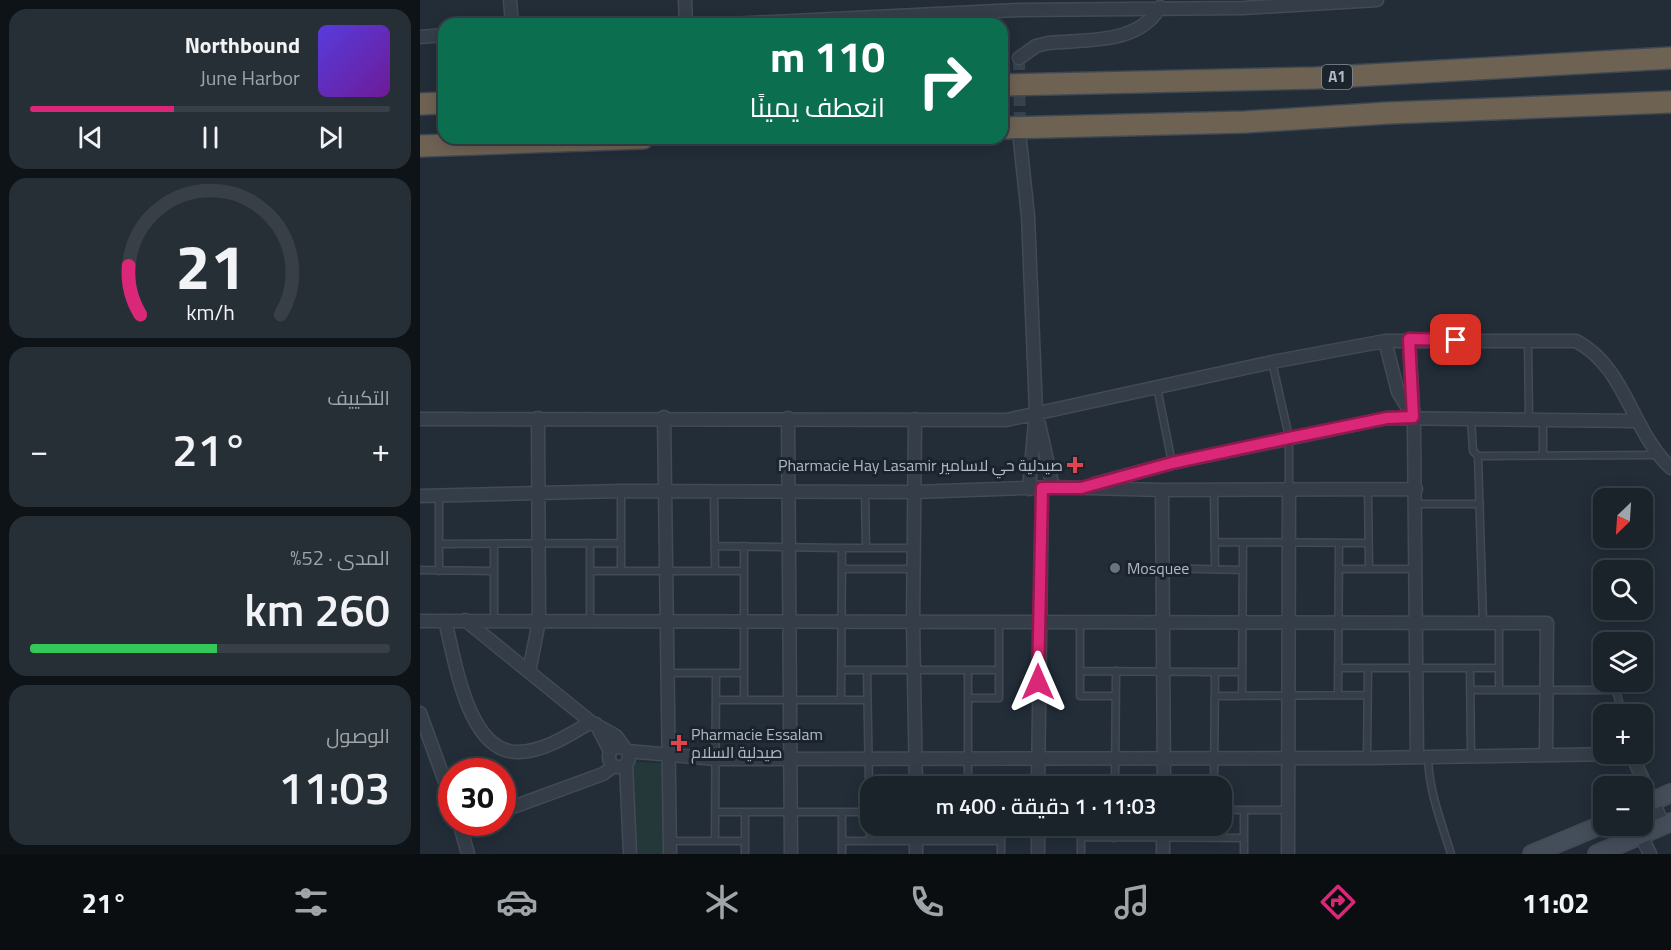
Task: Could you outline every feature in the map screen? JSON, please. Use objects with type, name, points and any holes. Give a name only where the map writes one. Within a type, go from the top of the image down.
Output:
[{"type":"highway","name":"A1","points":[[1008,86],[1315,78],[1671,58]]},
{"type":"highway","points":[[1008,128],[1245,122],[1388,113],[1671,102]]},
{"type":"highway","points":[[420,104],[438,103]]},
{"type":"highway","points":[[420,146],[476,144]]},
{"type":"main road","points":[[1653,802],[1671,793]]},
{"type":"main road","points":[[1532,854],[1593,829]]},
{"type":"main road","points":[[1597,854],[1630,836]]},
{"type":"street","points":[[510,0],[512,18]]},
{"type":"street","points":[[685,0],[686,18]]},
{"type":"street","points":[[821,18],[1018,5],[1160,7],[1195,4],[1377,0]]},
{"type":"street","points":[[1019,58],[1036,46],[1048,43],[1124,36],[1146,24],[1160,7]]},
{"type":"street","points":[[420,37],[438,36]]},
{"type":"street","points":[[1020,141],[1028,226],[1041,488],[1038,776]]},
{"type":"street","points":[[1409,339],[1416,489],[1416,668],[1422,757]]},
{"type":"street","points":[[420,419],[788,417],[1006,420],[1023,418],[1036,411],[1385,341],[1409,339],[1576,341],[1588,347],[1615,378],[1659,455],[1671,468]]},
{"type":"street","points":[[1385,341],[1398,392],[1413,417]]},
{"type":"street","points":[[1036,411],[1041,488]]},
{"type":"street","points":[[664,417],[670,848]]},
{"type":"street","points":[[788,417],[791,854]]},
{"type":"street","points":[[529,672],[539,621],[538,418]]},
{"type":"street","points":[[915,418],[913,622],[916,776]]},
{"type":"street","points":[[1081,488],[1172,463],[1387,418],[1638,421]]},
{"type":"street","points":[[420,496],[621,491],[914,492],[1041,488],[1416,489]]},
{"type":"street","points":[[1162,490],[1164,776]]},
{"type":"street","points":[[1288,854],[1289,490]]},
{"type":"street","points":[[465,620],[593,723],[616,736],[623,759],[630,854]]},
{"type":"street","points":[[420,621],[1547,623],[1546,754]]},
{"type":"street","points":[[445,621],[470,711],[477,726],[492,743],[508,751],[527,751],[557,742],[593,723]]},
{"type":"street","points":[[420,712],[438,762]]},
{"type":"street","points":[[593,723],[610,751],[608,758],[623,759],[655,755],[716,759],[1367,758],[1593,753]]},
{"type":"street","points":[[516,806],[603,774],[623,759]]},
{"type":"street","points":[[1653,809],[1667,824]]},
{"type":"street","points":[[466,836],[468,854]]},
{"type":"street","points":[[1038,836],[1038,854]]},
{"type":"street","points":[[1163,836],[1163,854]]},
{"type":"street","points":[[1641,836],[1650,854]]},
{"type":"lane","points":[[1528,341],[1529,419]]},
{"type":"lane","points":[[1272,362],[1289,438],[1289,490]]},
{"type":"lane","points":[[1156,386],[1172,463]]},
{"type":"lane","points":[[1470,418],[1473,451],[1478,456],[1483,622]]},
{"type":"lane","points":[[1543,419],[1543,455]]},
{"type":"lane","points":[[1478,456],[1659,455]]},
{"type":"lane","points":[[1368,489],[1369,569]]},
{"type":"lane","points":[[1214,490],[1215,569]]},
{"type":"lane","points":[[621,491],[621,571]]},
{"type":"lane","points":[[714,491],[715,571]]},
{"type":"lane","points":[[866,491],[866,548]]},
{"type":"lane","points":[[439,496],[440,571]]},
{"type":"lane","points":[[1416,504],[1480,504]]},
{"type":"lane","points":[[1215,542],[1368,543]]},
{"type":"lane","points":[[590,543],[590,622]]},
{"type":"lane","points":[[439,544],[621,543]]},
{"type":"lane","points":[[1242,543],[1242,696]]},
{"type":"lane","points":[[1338,695],[1339,543]]},
{"type":"lane","points":[[494,544],[494,621]]},
{"type":"lane","points":[[716,546],[914,548]]},
{"type":"lane","points":[[744,546],[744,700]]},
{"type":"lane","points":[[841,700],[842,548]]},
{"type":"lane","points":[[1162,568],[1242,570]]},
{"type":"lane","points":[[842,569],[913,569]]},
{"type":"lane","points":[[1339,569],[1416,569]]},
{"type":"lane","points":[[420,570],[494,571]]},
{"type":"lane","points":[[590,571],[744,571]]},
{"type":"lane","points":[[1080,621],[1080,696],[1116,696]]},
{"type":"lane","points":[[968,698],[999,698],[999,622]]},
{"type":"lane","points":[[1499,622],[1499,690]]},
{"type":"lane","points":[[1338,668],[1499,668]]},
{"type":"lane","points":[[1367,758],[1368,668]]},
{"type":"lane","points":[[1470,668],[1470,755]]},
{"type":"lane","points":[[841,670],[999,670]]},
{"type":"lane","points":[[867,670],[869,776]]},
{"type":"lane","points":[[968,670],[968,776]]},
{"type":"lane","points":[[1080,671],[1242,672]]},
{"type":"lane","points":[[1114,776],[1116,671]]},
{"type":"lane","points":[[1214,776],[1215,672]]},
{"type":"lane","points":[[669,673],[744,673]]},
{"type":"lane","points":[[715,841],[716,674]]},
{"type":"lane","points":[[1470,690],[1616,690],[1620,704]]},
{"type":"lane","points":[[1215,696],[1367,695]]},
{"type":"lane","points":[[716,700],[867,700]]},
{"type":"lane","points":[[1422,757],[1433,801],[1451,854]]},
{"type":"lane","points":[[1232,810],[1288,810]]},
{"type":"lane","points":[[1244,810],[1244,854]]},
{"type":"lane","points":[[715,812],[860,812]]},
{"type":"lane","points":[[745,812],[745,854]]},
{"type":"lane","points":[[842,812],[842,854]]},
{"type":"lane","points":[[870,836],[870,841]]},
{"type":"lane","points":[[967,836],[967,841]]},
{"type":"lane","points":[[1001,836],[1001,854]]},
{"type":"lane","points":[[1081,854],[1081,837],[1128,836]]},
{"type":"lane","points":[[1199,836],[1244,838]]},
{"type":"lane","points":[[670,848],[715,841],[745,841]]},
{"type":"lane","points":[[842,841],[870,841],[916,848],[967,841],[1001,841]]},
{"type":"green space","points":[[625,761],[667,764],[667,854],[634,854]]},
{"type":"tunnel","points":[[1019,58],[1020,132]]},
{"type":"place","name":"Pharmacie Hay Lasamir صيدلية حي لاسامير","points":[[1075,465]]},
{"type":"place","name":"Mosquee","points":[[1115,568]]},
{"type":"place","name":"Pharmacie Essalam صيدلية السلام","points":[[679,743]]},
{"type":"route","points":[[1038,682],[1042,488],[1081,488],[1172,463],[1387,418],[1413,417],[1409,339],[1456,340]]}]
